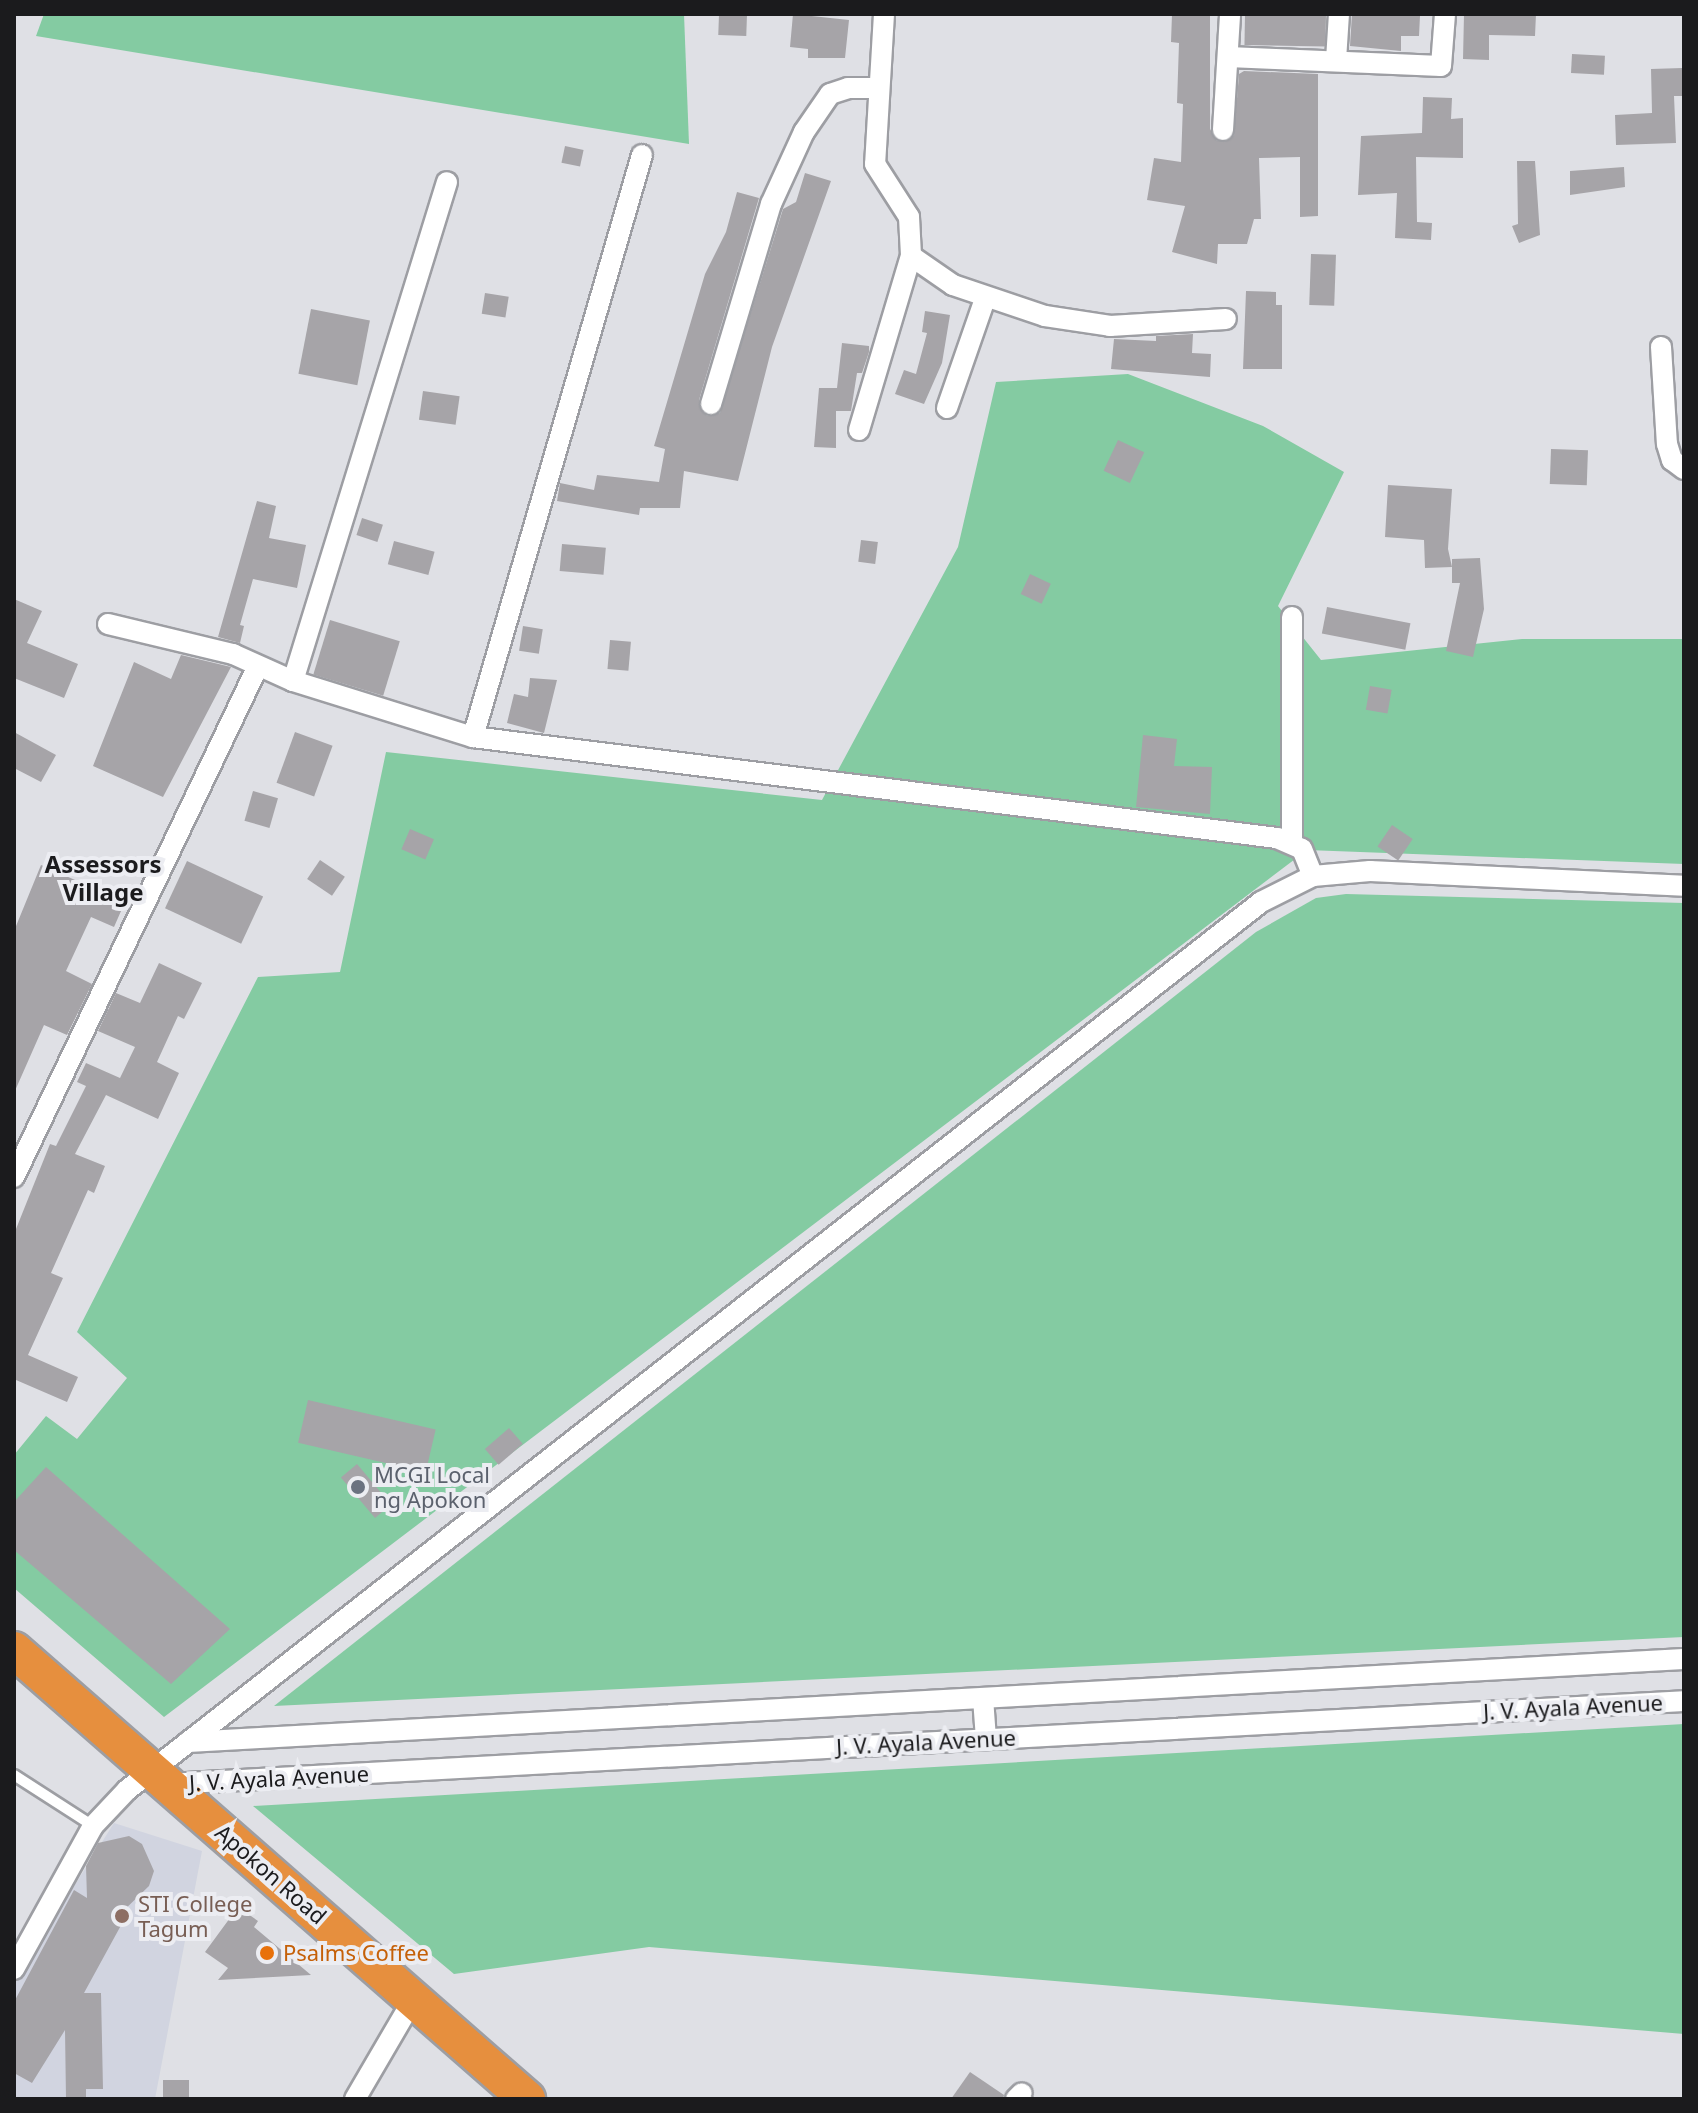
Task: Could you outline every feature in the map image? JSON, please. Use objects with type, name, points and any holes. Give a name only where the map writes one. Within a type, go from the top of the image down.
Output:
[{"type":"highway","name":"Apokon Road","points":[[14,1650],[527,2099]]},
{"type":"street","points":[[859,430],[911,256],[903,203],[875,164],[884,14]]},
{"type":"street","points":[[1223,130],[1230,14]]},
{"type":"street","points":[[1336,60],[1339,14]]},
{"type":"street","points":[[1228,57],[1441,66],[1445,14]]},
{"type":"street","points":[[711,404],[771,204],[804,132],[830,94],[848,88],[879,88]]},
{"type":"street","points":[[473,737],[642,155]]},
{"type":"street","points":[[293,681],[447,182]]},
{"type":"street","points":[[911,256],[929,272],[985,299],[1110,326],[1226,319]]},
{"type":"street","points":[[947,408],[985,299]]},
{"type":"street","points":[[1661,347],[1667,444],[1672,460],[1684,469]]},
{"type":"street","points":[[1292,617],[1292,842]]},
{"type":"street","points":[[108,624],[233,654],[293,681],[473,737],[1292,842],[1308,858],[1313,876]]},
{"type":"street","points":[[14,1177],[258,666]]},
{"type":"street","points":[[14,1969],[93,1826],[160,1777],[188,1742],[1227,928],[1285,887],[1313,876],[1409,872],[1684,886]]},
{"type":"street","name":"J. V. Ayala Avenue","points":[[188,1742],[1684,1659]]},
{"type":"street","points":[[983,1698],[986,1739]]},
{"type":"street","name":"J. V. Ayala Avenue","points":[[160,1777],[986,1739],[1684,1701]]},
{"type":"street","points":[[355,2099],[414,1998]]},
{"type":"lane","points":[[14,1775],[93,1826]]},
{"type":"shaded area","name":"STI College Tagum","points":[[114,1823],[202,1851],[155,2099],[14,2099],[14,1981]]},
{"type":"green space","points":[[44,14],[684,14],[689,144],[36,36]]},
{"type":"green space","points":[[1128,374],[1263,426],[1344,472],[1278,606],[1321,660],[1522,639],[1684,639],[1684,864],[1307,850],[164,1717],[14,1588],[14,1455],[46,1416],[77,1439],[127,1378],[77,1332],[258,977],[340,972],[386,752],[822,800],[958,547],[996,382]]},
{"type":"green space","points":[[1346,894],[1684,903],[1684,1637],[274,1706],[1256,932],[1316,898]]},
{"type":"green space","points":[[1684,1724],[1684,2034],[649,1947],[454,1974],[253,1806]]},
{"type":"building","points":[[719,14],[747,15],[746,36],[718,35]]},
{"type":"building","points":[[793,14],[849,20],[845,58],[808,58],[808,49],[790,47]]},
{"type":"building","points":[[1172,14],[1210,14],[1210,129],[1217,141],[1234,136],[1239,74],[1244,71],[1318,74],[1318,216],[1300,217],[1300,157],[1259,158],[1261,219],[1254,219],[1247,244],[1218,244],[1217,264],[1172,252],[1185,206],[1147,200],[1154,158],[1181,162],[1183,104],[1177,103],[1179,43],[1171,42]]},
{"type":"building","points":[[1245,14],[1326,15],[1325,46],[1244,45]]},
{"type":"building","points":[[1352,14],[1420,16],[1419,36],[1401,36],[1401,51],[1350,46]]},
{"type":"building","points":[[1464,14],[1536,14],[1535,36],[1489,35],[1489,60],[1463,59]]},
{"type":"building","points":[[1572,54],[1605,56],[1604,75],[1571,73]]},
{"type":"building","points":[[1682,68],[1682,96],[1674,96],[1676,143],[1616,145],[1615,115],[1652,113],[1651,69]]},
{"type":"building","points":[[1423,97],[1452,98],[1451,119],[1463,118],[1463,158],[1416,157],[1417,222],[1432,223],[1431,240],[1395,238],[1397,193],[1358,195],[1361,136],[1422,133]]},
{"type":"building","points":[[565,146],[584,150],[580,167],[561,163]]},
{"type":"building","points":[[1517,161],[1535,161],[1540,235],[1519,243],[1512,226],[1518,224]]},
{"type":"building","points":[[1624,167],[1625,187],[1570,195],[1570,171]]},
{"type":"building","points":[[805,173],[831,181],[772,347],[738,481],[684,471],[680,508],[640,508],[639,515],[557,501],[560,483],[594,490],[597,475],[659,482],[665,449],[654,446],[705,274],[726,232],[737,192],[759,198],[699,400],[707,416],[720,413],[783,209],[796,202]]},
{"type":"building","points":[[1311,254],[1336,255],[1334,306],[1309,305]]},
{"type":"building","points":[[1246,291],[1276,292],[1276,305],[1282,305],[1282,369],[1243,369]]},
{"type":"building","points":[[485,293],[509,297],[505,317],[482,314]]},
{"type":"building","points":[[311,309],[370,320],[357,385],[298,374]]},
{"type":"building","points":[[925,311],[950,315],[942,363],[924,404],[895,394],[904,370],[916,374],[927,333],[922,332]]},
{"type":"building","points":[[1193,334],[1192,353],[1211,354],[1210,377],[1111,369],[1114,339],[1156,341],[1156,336]]},
{"type":"building","points":[[842,343],[869,346],[869,352],[862,373],[857,373],[851,411],[836,411],[836,448],[814,447],[819,388],[837,388]]},
{"type":"building","points":[[423,391],[460,396],[456,425],[419,420]]},
{"type":"building","points":[[1118,440],[1144,452],[1130,483],[1104,471]]},
{"type":"building","points":[[1551,449],[1588,450],[1587,485],[1550,484]]},
{"type":"building","points":[[1388,485],[1452,489],[1448,549],[1452,567],[1425,568],[1424,540],[1385,537]]},
{"type":"building","points":[[257,501],[276,506],[269,538],[306,545],[297,588],[253,579],[240,625],[244,626],[240,643],[218,637]]},
{"type":"building","points":[[362,518],[383,525],[377,542],[356,535]]},
{"type":"building","points":[[861,540],[878,542],[875,564],[858,562]]},
{"type":"building","points":[[394,541],[435,552],[428,575],[388,564]]},
{"type":"building","points":[[562,544],[606,548],[603,575],[560,571]]},
{"type":"building","points":[[1480,558],[1484,609],[1473,657],[1446,651],[1460,583],[1452,583],[1452,559]]},
{"type":"building","points":[[1030,574],[1051,584],[1042,604],[1021,594]]},
{"type":"building","points":[[14,599],[42,611],[27,643],[78,664],[64,698],[14,678]]},
{"type":"building","points":[[1327,607],[1410,623],[1405,650],[1322,634]]},
{"type":"building","points":[[330,620],[400,641],[383,696],[313,675]]},
{"type":"building","points":[[523,626],[543,629],[539,654],[519,651]]},
{"type":"building","points":[[610,640],[631,642],[628,671],[607,669]]},
{"type":"building","points":[[181,655],[231,667],[163,797],[93,766],[134,662],[171,679]]},
{"type":"building","points":[[530,678],[557,680],[544,733],[507,723],[514,694],[528,697]]},
{"type":"building","points":[[1370,686],[1392,690],[1387,713],[1366,710]]},
{"type":"building","points":[[14,732],[56,755],[41,782],[14,768]]},
{"type":"building","points":[[295,732],[333,746],[314,796],[277,783]]},
{"type":"building","points":[[1143,735],[1177,739],[1174,766],[1212,767],[1210,814],[1136,807]]},
{"type":"building","points":[[253,791],[278,798],[269,828],[244,821]]},
{"type":"building","points":[[1392,825],[1413,839],[1398,861],[1377,847]]},
{"type":"building","points":[[410,829],[434,839],[425,859],[401,849]]},
{"type":"building","points":[[320,860],[345,877],[332,896],[307,879]]},
{"type":"building","points":[[187,861],[263,896],[241,944],[165,908]]},
{"type":"building","points":[[41,865],[125,902],[114,927],[91,917],[66,971],[92,984],[67,1035],[44,1025],[14,1093],[14,931]]},
{"type":"building","points":[[159,963],[202,983],[184,1019],[178,1016],[157,1062],[179,1073],[158,1119],[106,1095],[75,1154],[105,1166],[94,1193],[88,1190],[51,1273],[63,1278],[28,1355],[78,1377],[67,1402],[16,1380],[14,1385],[14,1234],[50,1144],[56,1146],[86,1086],[77,1082],[86,1063],[120,1078],[135,1047],[98,1031],[116,993],[140,1003]]},
{"type":"building","points":[[308,1400],[436,1429],[426,1472],[298,1443]]},
{"type":"building","points":[[509,1428],[523,1444],[499,1465],[485,1449]]},
{"type":"building","points":[[357,1464],[391,1505],[375,1518],[341,1477]]},
{"type":"building","points":[[46,1467],[230,1629],[171,1684],[14,1550],[14,1502]]},
{"type":"building","points":[[129,1836],[142,1844],[154,1871],[149,1886],[119,1915],[125,1918],[84,1993],[101,1993],[103,2089],[86,2089],[86,2099],[66,2099],[65,2030],[32,2083],[14,2073],[14,2002],[74,1890],[87,1898],[86,1866],[98,1843]]},
{"type":"building","points":[[238,1907],[258,1921],[254,1927],[311,1975],[218,1980],[228,1968],[205,1952]]},
{"type":"building","points":[[970,2072],[1004,2095],[1003,2099],[951,2099]]},
{"type":"building","points":[[163,2080],[189,2080],[189,2099],[163,2099]]},
{"type":"place","name":"MCGI Local ng Apokon","points":[[358,1487]]},
{"type":"place","name":"STI College Tagum","points":[[122,1916]]},
{"type":"place","name":"Psalms Coffee","points":[[267,1953]]},
{"type":"district","name":"Assessors Village","points":[[103,878]]}]
